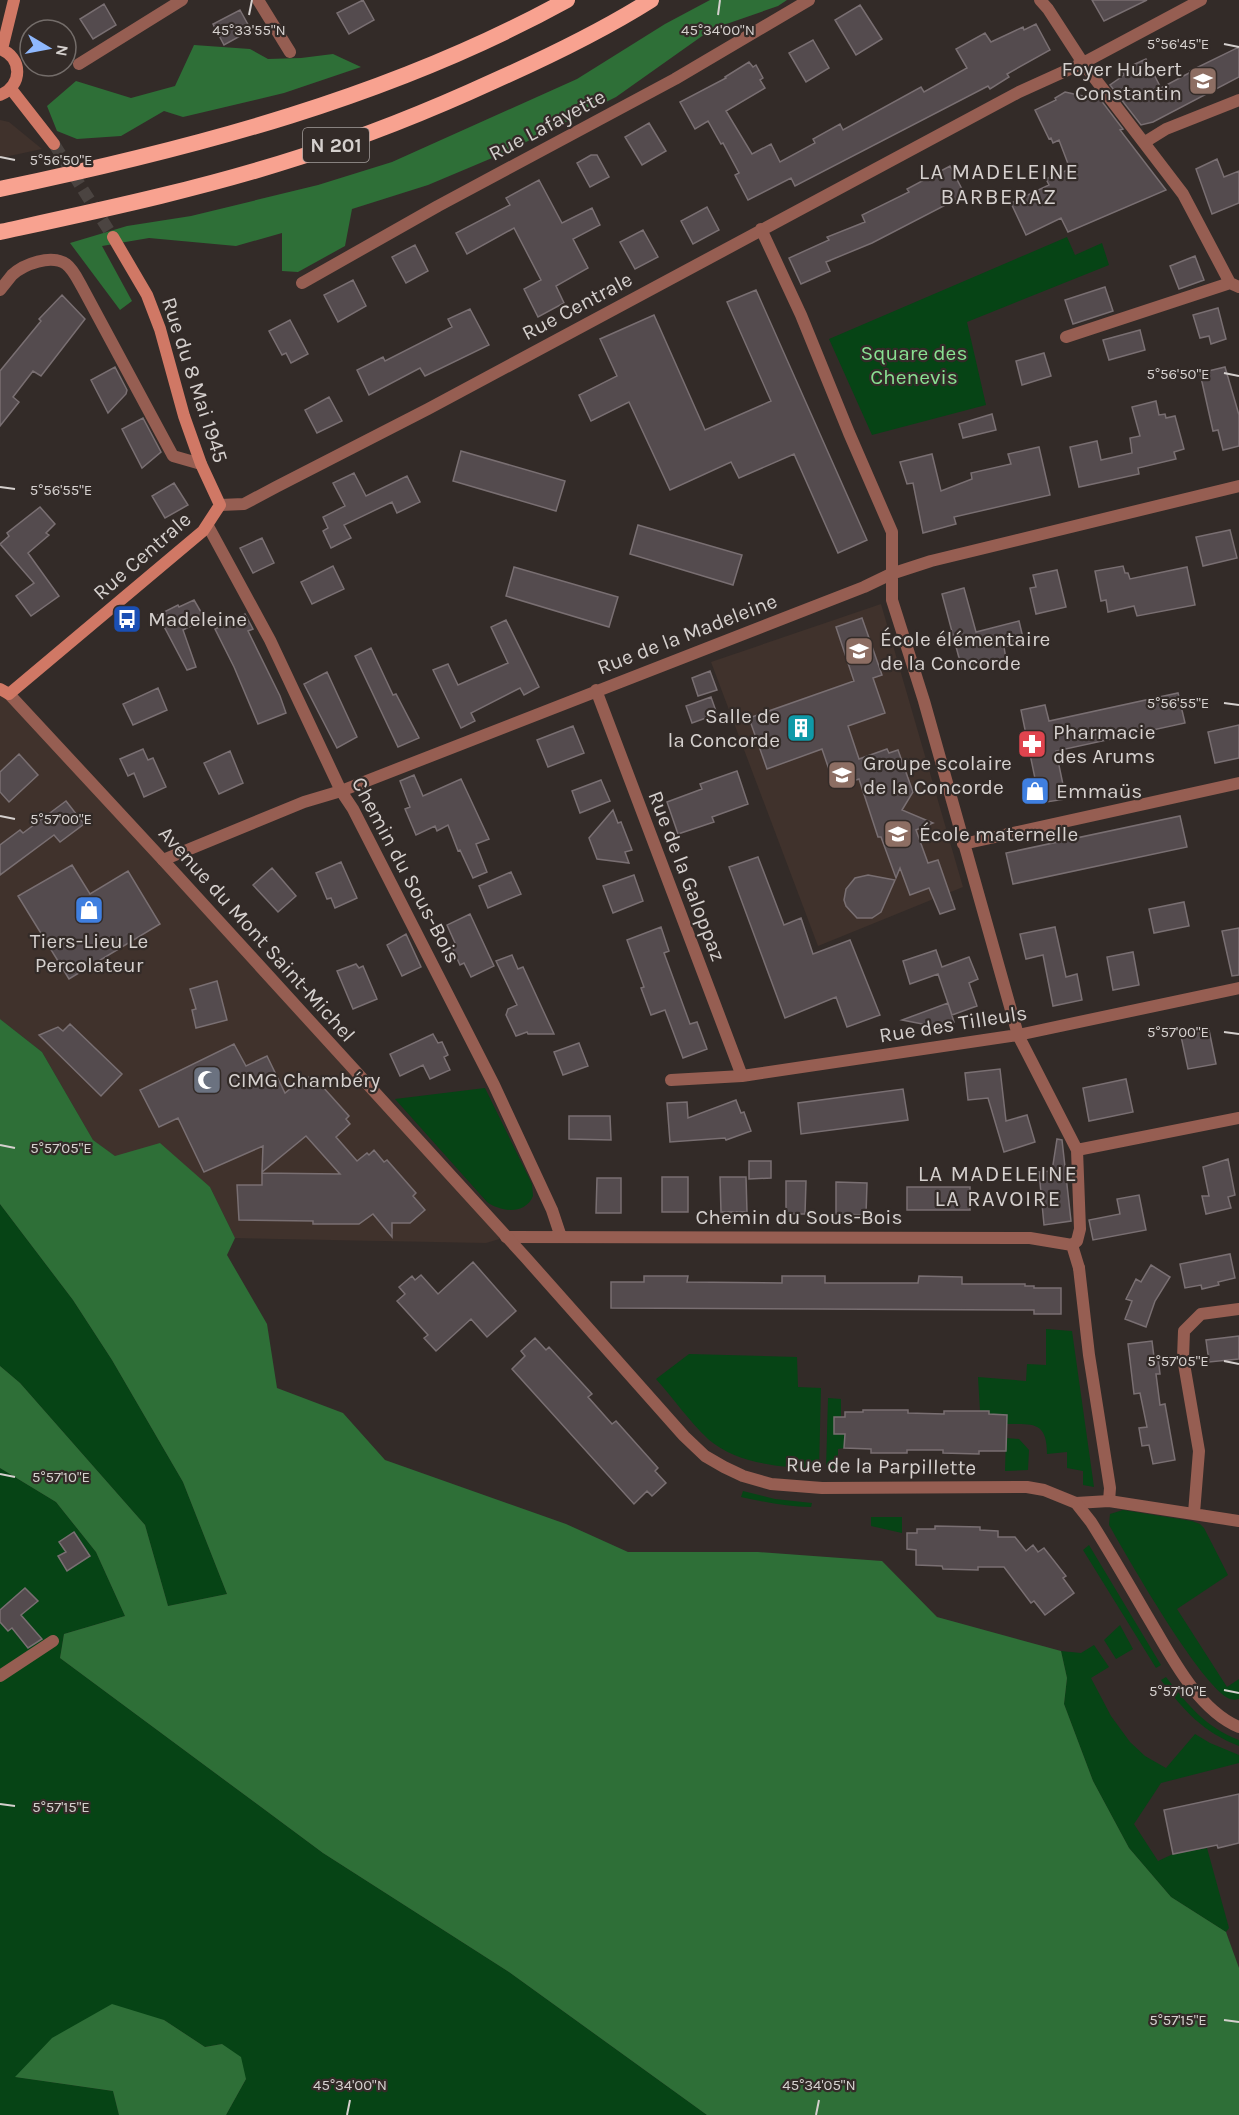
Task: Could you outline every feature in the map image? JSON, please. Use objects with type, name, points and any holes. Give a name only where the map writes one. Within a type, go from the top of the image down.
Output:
[{"type":"highway","name":"N 201","points":[[0,189],[171,150],[281,119],[396,79],[491,38],[567,0]]},
{"type":"highway","name":"N 201","points":[[0,232],[185,190],[298,158],[369,133],[522,69],[562,50],[651,0]]},
{"type":"main road","points":[[14,0],[1,49],[9,53],[17,66],[17,79],[6,92],[54,144]]},
{"type":"main road","name":"Rue du 8 Mai 1945","points":[[113,237],[147,295],[160,328],[184,416],[201,464],[220,505]]},
{"type":"main road","name":"Rue Centrale","points":[[5,692],[208,526],[220,505]]},
{"type":"street","points":[[79,64],[182,0]]},
{"type":"street","points":[[258,0],[290,52]]},
{"type":"street","name":"Rue Lafayette","points":[[302,284],[438,206],[675,79],[809,0]]},
{"type":"street","points":[[1040,0],[1083,63],[1183,194],[1235,285],[1066,337]]},
{"type":"street","name":"Rue Centrale","points":[[220,505],[244,504],[428,409],[1019,92],[1083,63],[1201,0]]},
{"type":"street","points":[[1145,142],[1166,129],[1239,100]]},
{"type":"street","points":[[761,229],[801,315],[892,532],[892,600],[924,701],[1018,1035],[1077,1150],[1080,1229],[1077,1241],[1072,1245],[1079,1268],[1089,1354],[1110,1488],[1109,1501]]},
{"type":"street","points":[[0,290],[13,275],[28,264],[49,260],[65,263],[82,287],[173,456],[201,464]]},
{"type":"street","name":"Rue de la Madeleine","points":[[164,860],[304,802],[341,791],[864,587],[891,574],[931,561],[1239,486]]},
{"type":"street","name":"Chemin du Sous-Bois","points":[[208,526],[270,640],[341,791],[353,809],[494,1085],[536,1172],[561,1237]]},
{"type":"street","name":"Rue de la Galoppaz","points":[[596,690],[742,1076]]},
{"type":"street","name":"Avenue du Mont Saint-Michel","points":[[5,692],[164,860],[506,1237]]},
{"type":"street","points":[[963,844],[1239,783]]},
{"type":"street","name":"Rue des Tilleuls","points":[[671,1080],[742,1076],[1018,1035],[1239,988]]},
{"type":"street","points":[[1077,1150],[1239,1118]]},
{"type":"street","name":"Chemin du Sous-Bois","points":[[506,1237],[1030,1238],[1072,1245]]},
{"type":"street","name":"Rue de la Parpillette","points":[[506,1237],[684,1436],[705,1456],[743,1476],[771,1484],[799,1487],[1027,1487],[1044,1490],[1076,1503]]},
{"type":"street","points":[[1194,1513],[1199,1451],[1183,1358],[1184,1330],[1202,1314],[1239,1309]]},
{"type":"street","points":[[1076,1503],[1109,1501],[1239,1521]]},
{"type":"street","points":[[1076,1503],[1091,1522],[1188,1682],[1209,1706],[1231,1724],[1239,1727]]},
{"type":"street","points":[[0,1676],[53,1641]]},
{"type":"shaded area","points":[[0,120],[9,122],[42,149],[0,158]]},
{"type":"shaded area","name":"Groupe scolaire de la Concorde","points":[[881,604],[963,887],[818,946],[711,662]]},
{"type":"shaded area","points":[[0,689],[506,1237],[486,1243],[235,1238],[210,1187],[115,1156],[93,1140],[42,1052],[0,1019]]},
{"type":"green space","points":[[710,0],[787,0],[778,6],[712,29],[616,97],[504,153],[428,185],[352,209],[345,246],[298,272],[282,271],[282,233],[236,246],[149,238],[102,246],[132,301],[120,310],[70,243],[127,226],[191,216],[318,185],[392,162],[577,79],[665,24]]},
{"type":"green space","points":[[194,45],[250,49],[268,59],[333,54],[361,67],[284,93],[183,117],[164,111],[121,136],[77,139],[57,131],[47,106],[76,81],[131,98],[175,86]]},
{"type":"green space","name":"Square des Chenevis","points":[[1067,237],[1075,255],[1102,243],[1109,265],[967,322],[986,405],[872,435],[829,339]]},
{"type":"green space","points":[[0,1019],[42,1052],[93,1140],[115,1156],[160,1143],[210,1187],[235,1238],[227,1255],[267,1324],[277,1388],[343,1413],[385,1460],[566,1524],[628,1552],[758,1552],[882,1561],[937,1617],[1061,1651],[1067,1678],[1064,1704],[1093,1781],[1129,1848],[1171,1897],[1226,1932],[1239,1968],[1239,2115],[707,2115],[509,1972],[323,1853],[60,1658],[64,1634],[125,1616],[96,1552],[56,1502],[0,1468],[0,1366],[20,1383],[145,1525],[168,1606],[227,1594],[183,1482],[112,1360],[73,1300],[0,1204]]},
{"type":"green space","points":[[485,1088],[532,1184],[533,1196],[519,1209],[506,1210],[487,1202],[395,1099]]},
{"type":"green space","points":[[0,1204],[73,1300],[112,1360],[183,1482],[227,1594],[168,1606],[145,1525],[20,1383],[0,1366]]},
{"type":"green space","points":[[1046,1329],[1072,1331],[1094,1487],[1083,1485],[1083,1471],[1067,1468],[1067,1452],[1047,1454],[1044,1435],[1037,1427],[1006,1424],[1006,1415],[980,1411],[978,1377],[1026,1381],[1027,1364],[1046,1365]]},
{"type":"green space","points":[[689,1354],[797,1357],[798,1387],[821,1388],[819,1469],[761,1463],[733,1454],[708,1439],[656,1379]]},
{"type":"green space","points":[[828,1398],[841,1399],[841,1417],[834,1417],[834,1433],[845,1434],[844,1448],[838,1449],[838,1470],[826,1469]]},
{"type":"green space","points":[[1006,1438],[1019,1439],[1029,1450],[1028,1470],[1005,1471]]},
{"type":"green space","points":[[0,1468],[56,1502],[96,1552],[125,1616],[64,1634],[60,1658],[323,1853],[509,1972],[707,2115],[226,2115],[246,2079],[222,2044],[205,2047],[164,2020],[16,2077],[113,2091],[119,2115],[0,2115]]},
{"type":"green space","points":[[743,1491],[775,1499],[812,1503],[811,1507],[776,1504],[741,1497]]},
{"type":"green space","points":[[1123,1510],[1192,1521],[1204,1528],[1228,1575],[1177,1609],[1227,1687],[1239,1679],[1239,1699],[1230,1699],[1217,1689],[1184,1647],[1148,1591],[1109,1525],[1110,1514]]},
{"type":"green space","points":[[871,1517],[902,1517],[902,1533],[871,1526]]},
{"type":"green space","points":[[1089,1545],[1161,1665],[1156,1668],[1083,1550]]},
{"type":"green space","points":[[1120,1625],[1133,1649],[1116,1659],[1104,1640]]},
{"type":"green space","points":[[1094,1645],[1109,1667],[1091,1678],[1111,1716],[1130,1742],[1145,1756],[1166,1768],[1195,1734],[1239,1755],[1239,1763],[1161,1783],[1134,1824],[1158,1861],[1173,1854],[1207,1848],[1229,1928],[1226,1932],[1171,1897],[1129,1848],[1093,1781],[1064,1704],[1067,1678],[1061,1651],[1081,1653]]},
{"type":"green space","points":[[1166,1677],[1198,1714],[1216,1729],[1239,1740],[1239,1746],[1215,1734],[1195,1719],[1161,1680]]},
{"type":"green space","points":[[112,2004],[164,2020],[205,2047],[222,2044],[241,2057],[246,2079],[226,2115],[119,2115],[113,2091],[15,2077],[52,2038]]},
{"type":"building","points":[[363,0],[374,20],[349,34],[337,13]]},
{"type":"building","points":[[1092,0],[1147,0],[1104,21]]},
{"type":"building","points":[[104,4],[116,25],[93,39],[80,19]]},
{"type":"building","points":[[860,5],[882,39],[856,55],[835,20]]},
{"type":"building","points":[[240,10],[251,30],[224,45],[213,24]]},
{"type":"building","points":[[1036,24],[1050,50],[1007,74],[1009,77],[990,89],[988,86],[795,186],[791,178],[748,200],[735,175],[739,173],[708,121],[695,129],[680,102],[726,78],[749,62],[753,67],[756,65],[765,88],[726,111],[752,154],[771,144],[780,162],[815,143],[813,139],[840,124],[843,130],[921,87],[924,92],[967,68],[956,49],[985,33],[991,42],[1023,27],[1024,30]]},
{"type":"building","points":[[813,40],[829,68],[806,82],[789,53]]},
{"type":"building","name":"Foyer Hubert Constantin","points":[[1239,47],[1239,77],[1153,122],[1141,125],[1110,85],[1124,75],[1122,70],[1146,59],[1161,88]]},
{"type":"building","points":[[1065,92],[1092,98],[1097,95],[1123,129],[1120,130],[1166,190],[1068,232],[1061,218],[1026,235],[1011,203],[1049,185],[1046,179],[1070,169],[1059,140],[1053,143],[1051,138],[1049,139],[1035,110],[1056,100],[1055,98]]},
{"type":"building","points":[[649,123],[666,151],[642,165],[625,137]]},
{"type":"building","points":[[591,155],[597,155],[609,177],[590,187],[577,163]]},
{"type":"building","points":[[1217,159],[1224,177],[1239,171],[1239,203],[1212,214],[1196,169]]},
{"type":"building","points":[[950,166],[965,195],[872,243],[826,262],[830,271],[801,284],[789,258],[829,240],[827,237],[865,222],[862,215],[909,192],[907,189]]},
{"type":"building","points":[[539,180],[562,223],[592,208],[600,225],[573,239],[588,268],[556,286],[564,303],[538,317],[524,289],[541,280],[514,228],[467,254],[456,233],[510,205],[506,198]]},
{"type":"building","points":[[707,207],[719,230],[693,244],[681,221]]},
{"type":"building","points":[[643,230],[658,257],[635,269],[620,242]]},
{"type":"building","points":[[415,245],[428,271],[406,283],[392,257]]},
{"type":"building","points":[[1195,256],[1204,280],[1179,289],[1170,266]]},
{"type":"building","points":[[353,280],[366,306],[338,322],[324,295]]},
{"type":"building","points":[[1105,287],[1113,311],[1073,324],[1065,300]]},
{"type":"building","points":[[756,290],[867,540],[838,553],[794,454],[739,478],[731,462],[670,490],[629,402],[591,421],[579,395],[617,376],[600,339],[654,315],[705,430],[771,401],[727,302]]},
{"type":"building","points":[[62,295],[85,319],[41,376],[33,371],[13,397],[19,402],[0,426],[0,371],[41,321],[39,319]]},
{"type":"building","points":[[1218,308],[1226,339],[1211,344],[1209,336],[1200,338],[1193,315]]},
{"type":"building","points":[[470,309],[489,345],[425,376],[420,368],[369,395],[357,370],[383,357],[385,361],[452,327],[448,319]]},
{"type":"building","points":[[290,320],[308,354],[291,363],[286,353],[282,355],[269,331]]},
{"type":"building","points":[[1140,330],[1145,350],[1109,360],[1103,340]]},
{"type":"building","points":[[1044,353],[1051,376],[1022,385],[1016,361]]},
{"type":"building","points":[[115,367],[127,390],[108,413],[91,380]]},
{"type":"building","points":[[1225,367],[1239,415],[1239,446],[1223,450],[1218,430],[1213,431],[1200,373]]},
{"type":"building","points":[[329,397],[342,421],[317,433],[305,410]]},
{"type":"building","points":[[1156,401],[1159,415],[1165,414],[1166,418],[1175,416],[1184,449],[1174,452],[1176,459],[1138,468],[1139,474],[1079,487],[1070,447],[1097,441],[1101,460],[1132,453],[1130,438],[1140,436],[1132,407]]},
{"type":"building","points":[[992,414],[996,430],[963,438],[959,424]]},
{"type":"building","points":[[143,418],[161,452],[142,468],[122,429]]},
{"type":"building","points":[[1039,447],[1050,495],[954,517],[956,524],[923,533],[913,483],[907,484],[900,462],[932,454],[941,491],[972,479],[971,473],[1011,464],[1008,454]]},
{"type":"building","points":[[461,451],[565,481],[556,511],[453,481]]},
{"type":"building","points":[[354,473],[366,496],[407,476],[420,502],[397,513],[392,502],[344,525],[351,538],[331,548],[323,531],[328,528],[323,517],[345,506],[333,483]]},
{"type":"building","points":[[174,483],[188,505],[165,518],[152,496]]},
{"type":"building","points":[[40,507],[55,524],[46,533],[49,535],[28,553],[59,596],[31,616],[16,596],[34,583],[0,544],[9,536],[7,533]]},
{"type":"building","points":[[638,525],[742,555],[733,585],[630,554]]},
{"type":"building","points":[[1230,530],[1237,558],[1203,566],[1196,537]]},
{"type":"building","points":[[262,538],[274,563],[253,573],[240,548]]},
{"type":"building","points":[[333,566],[344,589],[312,604],[301,582]]},
{"type":"building","points":[[1123,566],[1130,579],[1187,567],[1195,605],[1137,616],[1134,606],[1108,612],[1106,600],[1101,601],[1095,571]]},
{"type":"building","points":[[514,567],[618,597],[609,627],[506,596]]},
{"type":"building","points":[[1057,570],[1066,607],[1036,614],[1030,588],[1036,587],[1033,575]]},
{"type":"building","points":[[964,588],[976,632],[1019,621],[1024,642],[1004,647],[1006,659],[962,669],[942,594]]},
{"type":"building","points":[[194,600],[205,619],[183,630],[196,667],[187,670],[158,615]]},
{"type":"building","points":[[245,614],[253,629],[248,631],[286,713],[258,724],[215,629]]},
{"type":"building","points":[[862,618],[882,675],[873,678],[885,713],[848,726],[859,759],[887,749],[889,753],[898,750],[913,792],[902,810],[933,823],[916,830],[928,863],[938,860],[955,909],[940,914],[929,888],[910,895],[900,868],[896,878],[881,837],[878,837],[859,779],[835,787],[822,749],[767,769],[749,718],[854,681],[836,627]]},
{"type":"building","points":[[506,620],[539,687],[524,695],[520,688],[471,713],[475,721],[461,728],[433,670],[448,664],[458,685],[508,663],[491,627]]},
{"type":"building","points":[[371,648],[393,695],[396,694],[419,738],[398,747],[355,656]]},
{"type":"building","points":[[710,671],[717,690],[698,696],[692,678]]},
{"type":"building","points":[[327,672],[357,737],[337,748],[304,684]]},
{"type":"building","points":[[158,688],[167,710],[133,725],[123,704]]},
{"type":"building","points":[[1178,693],[1185,723],[1056,751],[1066,799],[1040,803],[1021,710],[1045,705],[1049,721]]},
{"type":"building","points":[[711,697],[717,714],[692,723],[686,706]]},
{"type":"building","points":[[1239,725],[1239,758],[1215,763],[1208,732]]},
{"type":"building","points":[[573,726],[584,753],[548,767],[537,740]]},
{"type":"building","points":[[143,749],[148,760],[153,758],[166,787],[144,797],[134,773],[128,776],[120,759]]},
{"type":"building","points":[[230,751],[243,783],[219,794],[204,763]]},
{"type":"building","points":[[19,754],[38,775],[9,802],[0,792],[0,772]]},
{"type":"building","points":[[737,771],[748,804],[712,817],[714,822],[678,834],[667,802],[702,789],[700,784]]},
{"type":"building","points":[[414,775],[423,796],[461,779],[489,839],[476,844],[487,872],[473,878],[460,850],[458,851],[448,825],[437,831],[435,826],[416,835],[405,809],[410,807],[400,781]]},
{"type":"building","points":[[601,780],[610,801],[580,813],[572,791]]},
{"type":"building","points":[[66,801],[84,824],[60,842],[54,835],[0,875],[0,845],[20,830],[23,833]]},
{"type":"building","points":[[613,810],[618,823],[621,822],[632,850],[625,852],[629,863],[597,859],[589,838]]},
{"type":"building","points":[[1180,816],[1187,847],[1013,884],[1006,853]]},
{"type":"building","points":[[758,857],[784,925],[801,918],[813,954],[850,940],[880,1015],[847,1027],[836,997],[785,1018],[729,867]]},
{"type":"building","points":[[341,862],[357,898],[335,908],[331,898],[327,899],[316,873]]},
{"type":"building","name":"Tiers-Lieu Le Percolateur","points":[[72,865],[90,894],[128,871],[160,924],[69,979],[18,896]]},
{"type":"building","points":[[272,868],[296,896],[278,912],[253,885]]},
{"type":"building","points":[[511,872],[521,894],[488,908],[479,886]]},
{"type":"building","points":[[634,875],[643,901],[613,913],[603,886]]},
{"type":"building","points":[[868,875],[895,880],[881,912],[872,918],[857,918],[846,906],[844,900],[846,889],[855,878]]},
{"type":"building","points":[[1184,902],[1189,926],[1154,933],[1149,909]]},
{"type":"building","points":[[470,914],[494,966],[471,977],[464,963],[460,965],[451,945],[455,943],[447,925]]},
{"type":"building","points":[[661,927],[669,951],[664,953],[690,1024],[697,1022],[707,1049],[683,1058],[665,1010],[651,1015],[641,988],[644,987],[627,940]]},
{"type":"building","points":[[1055,927],[1066,977],[1077,974],[1082,1000],[1053,1006],[1043,955],[1026,959],[1020,934]]},
{"type":"building","points":[[1239,928],[1239,975],[1232,976],[1222,931]]},
{"type":"building","points":[[406,934],[421,967],[402,976],[387,945]]},
{"type":"building","points":[[936,950],[942,967],[969,957],[978,979],[969,983],[977,1006],[952,1015],[938,974],[910,984],[903,961]]},
{"type":"building","points":[[1133,952],[1139,985],[1113,990],[1107,957]]},
{"type":"building","points":[[512,955],[518,969],[523,967],[554,1034],[528,1034],[527,1032],[516,1036],[506,1015],[508,1009],[517,1005],[496,961]]},
{"type":"building","points":[[356,964],[359,968],[363,966],[377,999],[353,1009],[337,971]]},
{"type":"building","points":[[217,981],[227,1020],[196,1028],[192,1010],[196,1009],[190,989]]},
{"type":"building","points":[[948,1003],[954,1022],[948,1029],[902,1020]]},
{"type":"building","points":[[70,1024],[122,1074],[101,1096],[39,1035],[58,1027],[63,1031]]},
{"type":"building","points":[[1209,1030],[1216,1064],[1188,1069],[1181,1036]]},
{"type":"building","points":[[433,1034],[438,1043],[442,1042],[448,1055],[444,1057],[450,1070],[430,1079],[423,1065],[400,1076],[390,1054]]},
{"type":"building","points":[[579,1043],[588,1066],[563,1075],[554,1052]]},
{"type":"building","points":[[234,1044],[246,1066],[267,1056],[285,1093],[302,1079],[304,1081],[309,1077],[319,1088],[322,1086],[349,1116],[346,1119],[350,1124],[336,1137],[357,1161],[374,1150],[384,1162],[387,1160],[416,1193],[413,1196],[425,1210],[410,1223],[392,1223],[392,1237],[373,1214],[359,1224],[239,1220],[237,1185],[262,1185],[262,1173],[340,1174],[306,1136],[262,1172],[263,1146],[204,1172],[178,1118],[159,1127],[140,1090]]},
{"type":"building","points":[[1000,1069],[1006,1121],[1027,1115],[1035,1142],[1004,1152],[988,1098],[968,1100],[965,1073]]},
{"type":"building","points":[[1126,1079],[1133,1112],[1089,1121],[1083,1088]]},
{"type":"building","points":[[903,1089],[908,1120],[801,1134],[798,1103]]},
{"type":"building","points":[[736,1100],[741,1113],[744,1112],[751,1131],[726,1140],[725,1138],[670,1142],[667,1103],[687,1102],[688,1118]]},
{"type":"building","points":[[569,1116],[610,1116],[611,1140],[569,1139]]},
{"type":"building","points":[[1057,1139],[1062,1140],[1071,1221],[1044,1225],[1039,1172],[1052,1171]]},
{"type":"building","points":[[1228,1159],[1235,1195],[1228,1197],[1231,1208],[1206,1214],[1202,1196],[1209,1196],[1203,1167]]},
{"type":"building","points":[[749,1161],[771,1161],[771,1178],[749,1179]]},
{"type":"building","points":[[662,1177],[688,1177],[688,1212],[662,1212]]},
{"type":"building","points":[[720,1177],[746,1177],[747,1212],[721,1212]]},
{"type":"building","points":[[597,1178],[621,1178],[621,1213],[596,1213]]},
{"type":"building","points":[[786,1181],[806,1181],[805,1214],[786,1214]]},
{"type":"building","points":[[836,1182],[867,1183],[866,1215],[836,1214]]},
{"type":"building","points":[[907,1187],[970,1187],[970,1210],[907,1210]]},
{"type":"building","points":[[1139,1195],[1146,1230],[1093,1240],[1089,1220],[1120,1214],[1117,1199]]},
{"type":"building","points":[[1230,1254],[1235,1278],[1202,1289],[1201,1285],[1185,1288],[1180,1264]]},
{"type":"building","points":[[473,1262],[516,1311],[487,1337],[471,1319],[436,1351],[424,1338],[428,1335],[397,1301],[405,1294],[399,1287],[412,1276],[415,1280],[421,1275],[438,1294]]},
{"type":"building","points":[[1151,1265],[1170,1277],[1155,1301],[1146,1327],[1125,1319],[1132,1301],[1126,1299],[1136,1279],[1141,1282]]},
{"type":"building","points":[[644,1276],[688,1276],[687,1282],[782,1283],[782,1276],[825,1276],[825,1283],[918,1283],[919,1276],[962,1277],[962,1284],[1025,1284],[1025,1286],[1034,1286],[1034,1288],[1061,1288],[1061,1314],[1034,1314],[1034,1310],[611,1308],[611,1282],[644,1282]]},
{"type":"building","points":[[1239,1336],[1239,1359],[1209,1362],[1206,1340]]},
{"type":"building","points":[[535,1338],[546,1350],[549,1347],[592,1394],[588,1397],[612,1424],[616,1421],[658,1468],[655,1471],[666,1483],[652,1496],[647,1491],[634,1504],[512,1369],[525,1356],[521,1351]]},
{"type":"building","points":[[1152,1341],[1154,1357],[1158,1357],[1160,1374],[1156,1374],[1160,1405],[1165,1404],[1175,1460],[1153,1464],[1149,1445],[1142,1446],[1139,1428],[1147,1427],[1140,1393],[1134,1394],[1128,1344]]},
{"type":"building","points":[[863,1410],[908,1410],[908,1413],[944,1414],[944,1411],[989,1411],[989,1414],[1007,1415],[1006,1451],[979,1451],[979,1454],[943,1453],[943,1450],[871,1453],[871,1449],[844,1448],[845,1434],[834,1434],[834,1417],[845,1417],[845,1412],[863,1412]]},
{"type":"building","points":[[935,1526],[980,1527],[980,1530],[998,1531],[998,1537],[1015,1537],[1026,1551],[1033,1545],[1038,1552],[1044,1548],[1066,1576],[1063,1578],[1074,1593],[1045,1615],[1034,1601],[1031,1603],[1004,1567],[978,1567],[978,1570],[943,1569],[942,1566],[916,1565],[916,1550],[907,1549],[907,1533],[917,1533],[917,1529],[935,1529]]},
{"type":"building","points":[[74,1532],[90,1556],[67,1571],[58,1556],[66,1552],[59,1542]]},
{"type":"building","points":[[25,1588],[38,1601],[21,1615],[42,1639],[28,1648],[12,1628],[8,1631],[0,1622],[0,1610]]},
{"type":"building","points":[[1239,1794],[1239,1843],[1173,1854],[1164,1810]]},
{"type":"tunnel","points":[[54,144],[113,237]]},
{"type":"place","name":"Foyer Hubert Constantin","points":[[1203,81]]},
{"type":"place","name":"Madeleine","points":[[127,619]]},
{"type":"place","name":"École élémentaire de la Concorde","points":[[859,651]]},
{"type":"place","name":"Salle de la Concorde","points":[[801,728]]},
{"type":"place","name":"Pharmacie des Arums","points":[[1032,744]]},
{"type":"place","name":"Groupe scolaire de la Concorde","points":[[842,775]]},
{"type":"place","name":"Emmaüs","points":[[1035,791]]},
{"type":"place","name":"École maternelle","points":[[898,834]]},
{"type":"place","name":"Tiers-Lieu Le Percolateur","points":[[89,910]]},
{"type":"place","name":"CIMG Chambéry","points":[[207,1080]]},
{"type":"district","name":"LA MADELEINE BARBERAZ","points":[[999,184]]},
{"type":"district","name":"LA MADELEINE LA RAVOIRE","points":[[998,1186]]}]
